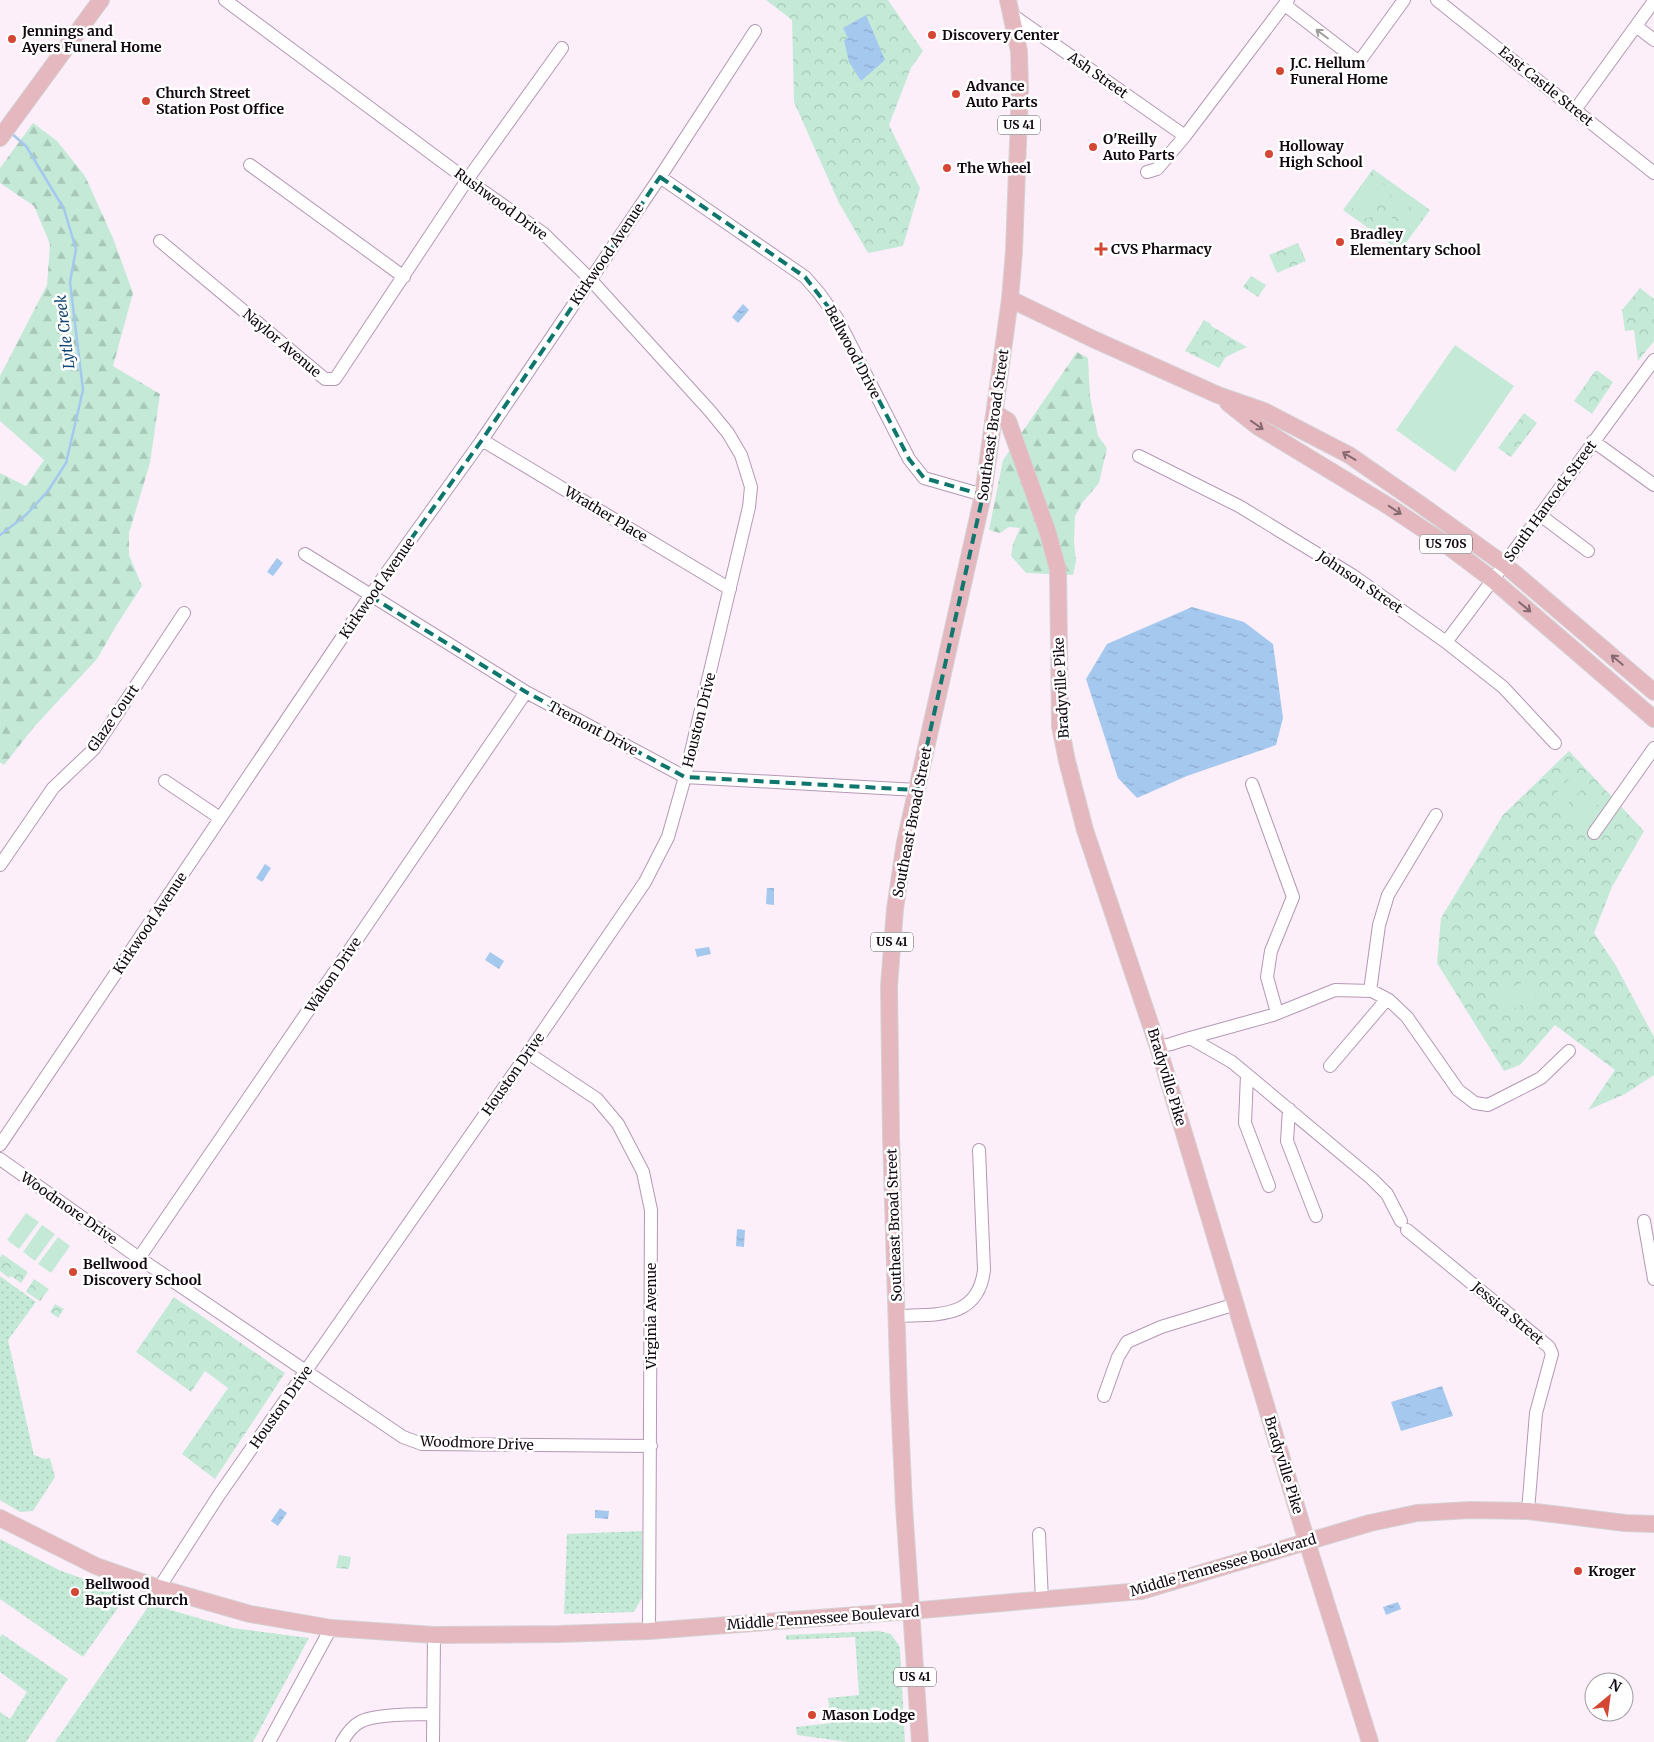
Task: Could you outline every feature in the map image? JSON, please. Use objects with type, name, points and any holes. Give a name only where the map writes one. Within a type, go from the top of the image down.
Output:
[{"type":"main road","points":[[0,138],[102,0]]},
{"type":"main road","name":"Southeast Broad Street","points":[[920,1742],[902,1485],[891,1136],[889,986],[895,909],[905,842],[983,495],[1010,299],[1014,251],[1020,89],[1019,51],[1010,7]]},
{"type":"main road","name":"US 70S","points":[[1010,299],[1093,339],[1218,395],[1264,411],[1349,455],[1424,506],[1505,565],[1654,692]]},
{"type":"main road","name":"US 70S","points":[[1218,395],[1257,426],[1390,507],[1444,543],[1493,580],[1654,719]]},
{"type":"main road","name":"Bradyville Pike","points":[[995,413],[1008,422],[1048,533],[1058,570],[1060,726],[1085,830],[1158,1047],[1307,1542],[1370,1742]]},
{"type":"main road","name":"Middle Tennessee Boulevard","points":[[0,1518],[96,1566],[159,1588],[250,1614],[331,1628],[434,1635],[649,1631],[910,1612],[1141,1591],[1370,1523],[1417,1513],[1471,1510],[1528,1511],[1625,1523],[1654,1524]]},
{"type":"street","name":"Rushwood Drive","points":[[225,0],[467,180],[544,234],[590,279],[728,433],[741,455],[750,487],[749,507]]},
{"type":"street","points":[[1146,172],[1158,168],[1185,136],[1286,3],[1359,62],[1404,0]]},
{"type":"street","name":"East Castle Street","points":[[1437,0],[1654,173]]},
{"type":"street","points":[[1575,110],[1636,26],[1647,3]]},
{"type":"street","name":"Ash Street","points":[[1010,7],[1185,136]]},
{"type":"street","points":[[1636,26],[1654,40]]},
{"type":"street","name":"Kirkwood Avenue","points":[[0,1145],[370,596],[482,440],[660,177],[755,31]]},
{"type":"street","name":"Naylor Avenue","points":[[160,241],[325,379],[335,379],[467,180],[562,48]]},
{"type":"street","points":[[250,165],[404,277]]},
{"type":"street","name":"Bellwood Drive","points":[[660,177],[805,277],[819,292],[837,318],[909,459],[924,478],[983,495]]},
{"type":"street","name":"South Hancock Street","points":[[1446,642],[1505,565],[1593,441],[1654,360]]},
{"type":"street","name":"Wrather Place","points":[[482,440],[730,589]]},
{"type":"street","points":[[1593,441],[1654,485]]},
{"type":"street","name":"Johnson Street","points":[[1139,456],[1239,506],[1352,574],[1446,642],[1503,687],[1555,743]]},
{"type":"street","name":"Houston Drive","points":[[159,1588],[219,1495],[528,1053],[645,882],[668,837],[685,777],[749,507]]},
{"type":"street","points":[[1540,515],[1588,551]]},
{"type":"street","name":"Tremont Drive","points":[[305,554],[526,692],[685,777],[916,790]]},
{"type":"street","name":"Glaze Court","points":[[0,865],[53,788],[94,749],[184,613]]},
{"type":"street","name":"Walton Drive","points":[[139,1258],[526,692]]},
{"type":"street","points":[[1594,833],[1654,748]]},
{"type":"street","points":[[165,781],[220,818]]},
{"type":"street","points":[[1252,784],[1292,897],[1271,951],[1267,977],[1277,1013]]},
{"type":"street","points":[[1370,991],[1379,926],[1388,894],[1436,815]]},
{"type":"street","points":[[1158,1047],[1277,1013],[1336,990],[1370,991],[1387,999],[1407,1017],[1458,1090],[1474,1103],[1488,1105],[1541,1078],[1569,1051]]},
{"type":"street","points":[[1330,1066],[1387,999]]},
{"type":"street","name":"Jessica Street","points":[[1190,1038],[1232,1062],[1372,1179],[1387,1194],[1404,1226],[1542,1341],[1550,1350],[1552,1354],[1536,1413],[1528,1511]]},
{"type":"street","name":"Virginia Avenue","points":[[528,1053],[596,1099],[618,1124],[643,1172],[651,1210],[649,1631]]},
{"type":"street","points":[[1247,1075],[1244,1123],[1269,1186]]},
{"type":"street","points":[[1289,1109],[1287,1141],[1316,1216]]},
{"type":"street","points":[[897,1316],[948,1314],[963,1306],[974,1297],[983,1284],[979,1150]]},
{"type":"street","name":"Woodmore Drive","points":[[0,1159],[139,1258],[403,1437],[422,1444],[651,1446]]},
{"type":"street","points":[[1644,1221],[1654,1279]]},
{"type":"street","points":[[1104,1396],[1118,1357],[1127,1342],[1161,1327],[1236,1304]]},
{"type":"street","points":[[1039,1534],[1042,1601]]},
{"type":"street","points":[[269,1742],[331,1628]]},
{"type":"street","points":[[434,1635],[434,1742]]},
{"type":"street","points":[[342,1742],[346,1734],[360,1721],[383,1716],[433,1714]]},
{"type":"highlighted area","points":[[660,177],[805,277],[837,318],[909,459],[924,478],[983,495],[917,790],[685,777],[526,692],[370,596],[482,440]]},
{"type":"green space","points":[[766,0],[888,0],[923,51],[911,68],[889,125],[920,188],[903,246],[868,253],[839,203],[794,102],[792,20]]},
{"type":"green space","points":[[33,123],[57,141],[85,176],[113,238],[133,293],[113,366],[160,394],[150,463],[129,533],[129,555],[142,586],[97,659],[34,727],[4,765],[0,762],[0,473],[26,486],[44,460],[0,421],[0,376],[47,285],[50,244],[34,206],[0,183],[0,168]]},
{"type":"green space","points":[[1373,169],[1430,210],[1400,251],[1343,210]]},
{"type":"green space","points":[[1370,175],[1390,189],[1368,219],[1348,205]]},
{"type":"green space","points":[[1396,189],[1403,194],[1392,209],[1385,205]]},
{"type":"green space","points":[[1406,197],[1413,202],[1402,217],[1395,212]]},
{"type":"green space","points":[[1419,206],[1426,211],[1415,226],[1408,221]]},
{"type":"green space","points":[[1381,210],[1388,215],[1377,230],[1370,225]]},
{"type":"green space","points":[[1391,217],[1398,222],[1387,237],[1380,232]]},
{"type":"green space","points":[[1404,226],[1411,231],[1400,246],[1393,241]]},
{"type":"green space","points":[[1298,243],[1306,261],[1277,273],[1269,255]]},
{"type":"green space","points":[[1251,276],[1266,285],[1258,297],[1243,287]]},
{"type":"green space","points":[[1640,288],[1654,299],[1654,341],[1638,361],[1634,330],[1625,331],[1622,310]]},
{"type":"green space","points":[[1204,320],[1247,347],[1225,358],[1219,368],[1185,351]]},
{"type":"green space","points":[[1455,345],[1514,386],[1455,472],[1396,430]]},
{"type":"green space","points":[[1077,352],[1088,358],[1090,396],[1098,436],[1107,448],[1099,483],[1082,503],[1075,516],[1074,542],[1076,561],[1073,575],[1026,573],[1011,556],[1013,544],[1020,528],[1009,527],[1000,533],[989,530],[1003,460]]},
{"type":"green space","points":[[1595,371],[1598,371],[1613,382],[1592,414],[1574,401]]},
{"type":"green space","points":[[1524,413],[1537,423],[1511,457],[1498,448]]},
{"type":"green space","points":[[1569,751],[1644,831],[1612,887],[1594,933],[1615,964],[1654,1037],[1654,1075],[1625,1094],[1588,1110],[1615,1070],[1555,1025],[1520,1065],[1504,1071],[1437,963],[1441,918],[1503,815]]},
{"type":"green space","points":[[1571,777],[1583,788],[1560,812],[1549,801]]},
{"type":"green space","points":[[1588,793],[1599,803],[1576,828],[1565,818]]},
{"type":"green space","points":[[1527,980],[1536,997],[1507,1012],[1498,995]]},
{"type":"green space","points":[[26,1213],[39,1222],[19,1249],[7,1240]]},
{"type":"green space","points":[[42,1225],[55,1234],[35,1261],[23,1252]]},
{"type":"green space","points":[[58,1237],[70,1246],[51,1273],[38,1264]]},
{"type":"green space","points":[[2,1254],[28,1272],[21,1283],[11,1276],[9,1278],[0,1271],[0,1258]]},
{"type":"green space","points":[[0,1276],[36,1302],[8,1340],[34,1455],[45,1459],[50,1458],[55,1477],[33,1511],[20,1512],[0,1500]]},
{"type":"green space","points":[[34,1279],[49,1289],[40,1301],[26,1292]]},
{"type":"green space","points":[[174,1297],[285,1373],[215,1479],[182,1454],[228,1388],[205,1371],[191,1392],[136,1352]]},
{"type":"green space","points":[[55,1304],[64,1309],[58,1318],[50,1312]]},
{"type":"green space","points":[[642,1531],[642,1598],[634,1612],[564,1614],[567,1534]]},
{"type":"green space","points":[[0,1539],[59,1570],[127,1595],[83,1657],[0,1599]]},
{"type":"green space","points":[[339,1555],[351,1557],[349,1569],[336,1568]]},
{"type":"green space","points":[[150,1604],[233,1628],[309,1638],[253,1742],[55,1742]]},
{"type":"green space","points":[[879,1631],[891,1634],[900,1647],[905,1742],[848,1742],[797,1735],[796,1727],[831,1723],[828,1698],[859,1695],[855,1637],[786,1640],[786,1635]]},
{"type":"green space","points":[[2,1634],[68,1679],[26,1742],[0,1742],[0,1712],[10,1719],[27,1692],[0,1672],[0,1637]]},
{"type":"water","points":[[866,15],[885,60],[861,81],[849,62],[844,40],[848,38],[843,28]]},
{"type":"water","points":[[743,304],[749,310],[738,323],[732,317]]},
{"type":"water","points":[[277,558],[283,563],[273,576],[267,572]]},
{"type":"water","points":[[1192,607],[1244,622],[1273,644],[1283,718],[1276,745],[1187,776],[1137,798],[1118,778],[1086,679],[1107,644]]},
{"type":"water","points":[[265,864],[271,868],[262,882],[256,878]]},
{"type":"water","points":[[767,888],[774,888],[774,905],[766,904]]},
{"type":"water","points":[[709,947],[711,954],[697,957],[695,949]]},
{"type":"water","points":[[490,952],[504,961],[499,969],[485,960]]},
{"type":"water","points":[[737,1229],[745,1230],[744,1247],[736,1246]]},
{"type":"water","points":[[1442,1386],[1453,1416],[1401,1431],[1391,1402]]},
{"type":"water","points":[[280,1508],[287,1513],[278,1526],[271,1521]]},
{"type":"water","points":[[595,1510],[609,1511],[608,1519],[595,1518]]},
{"type":"water","points":[[1398,1602],[1401,1609],[1386,1615],[1383,1607]]},
{"type":"waterway","name":"Lytle Creek","points":[[0,535],[26,515],[48,491],[66,463],[83,390],[70,282],[76,249],[64,209],[26,146],[11,133]]},
{"type":"place","name":"Discovery Center","points":[[932,35]]},
{"type":"place","name":"Jennings and Ayers Funeral Home","points":[[12,39]]},
{"type":"place","name":"J.C. Hellum Funeral Home","points":[[1280,71]]},
{"type":"place","name":"Advance Auto Parts","points":[[956,94]]},
{"type":"place","name":"Church Street Station Post Office","points":[[146,101]]},
{"type":"place","name":"O'Reilly Auto Parts","points":[[1093,147]]},
{"type":"place","name":"Holloway High School","points":[[1269,154]]},
{"type":"place","name":"The Wheel","points":[[947,168]]},
{"type":"place","name":"Bradley Elementary School","points":[[1340,242]]},
{"type":"place","name":"CVS Pharmacy","points":[[1101,249]]},
{"type":"place","name":"Bellwood Discovery School","points":[[73,1272]]},
{"type":"place","name":"Kroger","points":[[1578,1571]]},
{"type":"place","name":"Bellwood Baptist Church","points":[[75,1592]]},
{"type":"place","name":"Mason Lodge","points":[[812,1715]]}]
